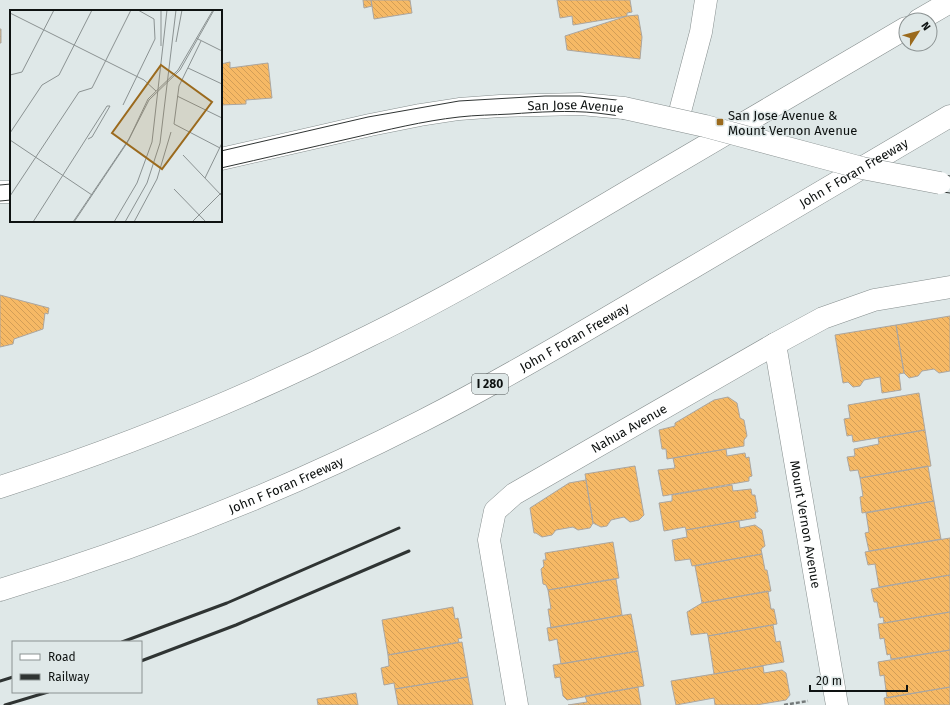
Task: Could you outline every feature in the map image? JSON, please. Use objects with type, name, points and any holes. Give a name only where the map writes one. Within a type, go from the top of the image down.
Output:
[{"type":"main road","points":[[678,119],[701,32],[706,0]]},
{"type":"main road","points":[[928,12],[944,0]]},
{"type":"main road","points":[[932,12],[950,2]]},
{"type":"main road","points":[[0,487],[111,449],[175,424],[255,390],[368,337],[429,306],[545,240],[898,33]]},
{"type":"main road","name":"San Jose Avenue","points":[[222,159],[370,124],[459,109],[500,106],[581,104],[624,108],[678,119],[862,168],[945,184]]},
{"type":"main road","name":"John F Foran Freeway","points":[[0,590],[99,558],[231,508],[420,422],[570,339],[950,116]]},
{"type":"main road","name":"Nahua Avenue","points":[[517,705],[489,540],[495,511],[514,494],[775,344],[824,318],[874,300],[950,287]]},
{"type":"main road","name":"Mount Vernon Avenue","points":[[775,344],[837,705]]},
{"type":"building","points":[[363,0],[371,0],[372,6],[364,8]]},
{"type":"building","points":[[371,0],[410,0],[412,13],[374,19]]},
{"type":"building","points":[[557,0],[630,0],[632,12],[627,13],[627,16],[573,25],[572,16],[560,18]]},
{"type":"building","points":[[638,15],[642,37],[640,59],[567,50],[565,36],[627,16]]},
{"type":"building","points":[[1,29],[1,43],[0,43]]},
{"type":"building","points":[[230,62],[230,68],[268,63],[272,98],[246,100],[246,104],[222,105],[222,64]]},
{"type":"building","points":[[0,295],[49,308],[48,314],[45,313],[43,329],[14,339],[13,344],[0,347]]},
{"type":"building","points":[[950,316],[950,371],[939,373],[934,369],[922,371],[918,376],[909,378],[904,373],[896,325]]},
{"type":"building","points":[[896,325],[904,373],[899,374],[901,390],[882,393],[880,377],[864,380],[860,386],[853,387],[848,382],[843,383],[835,335]]},
{"type":"building","points":[[919,393],[925,430],[853,442],[852,435],[847,436],[844,419],[850,418],[848,405]]},
{"type":"building","points":[[728,397],[737,403],[740,418],[744,420],[747,436],[744,440],[744,446],[667,459],[666,449],[662,449],[659,430],[675,426],[675,423],[714,400]]},
{"type":"building","points":[[925,430],[931,466],[860,478],[858,470],[850,471],[847,457],[855,456],[854,449],[879,444],[878,438]]},
{"type":"building","points":[[726,449],[727,456],[745,453],[746,458],[749,457],[752,476],[749,477],[749,481],[663,496],[658,470],[675,468],[673,458]]},
{"type":"building","points":[[635,466],[644,515],[639,520],[630,522],[624,517],[611,520],[607,526],[601,527],[593,523],[585,474]]},
{"type":"building","points":[[928,466],[934,501],[862,513],[860,497],[863,496],[860,478]]},
{"type":"building","points":[[586,480],[593,523],[590,528],[578,530],[573,527],[556,530],[552,535],[542,537],[534,533],[530,508],[569,483]]},
{"type":"building","points":[[732,485],[733,491],[751,489],[752,495],[755,495],[758,512],[755,512],[756,518],[686,530],[685,527],[664,531],[659,503],[672,501],[672,495]]},
{"type":"building","points":[[934,501],[941,539],[869,551],[865,533],[869,532],[866,513]]},
{"type":"building","points":[[739,521],[740,528],[755,525],[762,530],[765,546],[761,549],[762,554],[692,566],[690,559],[675,561],[672,540],[687,537],[686,530]]},
{"type":"building","points":[[950,538],[950,575],[879,587],[875,564],[868,565],[865,552]]},
{"type":"building","points":[[613,542],[619,578],[548,590],[546,585],[543,584],[541,569],[544,566],[543,560],[546,560],[545,553]]},
{"type":"building","points":[[762,554],[771,591],[702,603],[695,566]]},
{"type":"building","points":[[950,575],[950,612],[884,623],[883,617],[880,618],[877,602],[874,602],[871,589]]},
{"type":"building","points":[[616,579],[622,615],[551,628],[548,609],[551,609],[548,590]]},
{"type":"building","points":[[768,591],[771,609],[774,609],[777,624],[708,636],[707,633],[691,635],[687,612],[702,603]]},
{"type":"building","points":[[453,607],[455,619],[458,618],[462,638],[458,639],[459,642],[388,655],[382,620]]},
{"type":"building","points":[[950,612],[950,650],[891,659],[890,654],[887,655],[884,638],[880,639],[878,624]]},
{"type":"building","points":[[631,614],[638,651],[561,664],[557,639],[549,641],[547,628]]},
{"type":"building","points":[[773,625],[776,642],[780,641],[784,662],[714,674],[708,636]]},
{"type":"building","points":[[462,642],[468,677],[395,689],[394,683],[384,685],[381,668],[389,666],[388,655]]},
{"type":"building","points":[[950,650],[950,687],[887,698],[884,675],[880,676],[878,662]]},
{"type":"building","points":[[638,651],[644,686],[567,700],[563,696],[560,677],[555,678],[553,665]]},
{"type":"building","points":[[763,666],[764,673],[782,670],[786,673],[790,695],[786,700],[756,705],[715,705],[714,698],[676,705],[671,681]]},
{"type":"building","points":[[468,677],[473,705],[398,705],[395,689]]},
{"type":"building","points":[[638,687],[641,705],[568,705],[587,702],[585,696]]},
{"type":"building","points":[[950,687],[950,705],[885,705],[884,698]]},
{"type":"building","points":[[356,693],[358,705],[318,705],[317,699]]},
{"type":"tram line","points":[[222,151],[368,117],[459,101],[545,96],[580,96],[635,102],[680,111],[897,168],[950,176]]},
{"type":"tram line","points":[[222,168],[432,121],[472,116],[543,112],[575,112],[597,113],[686,129],[861,176],[905,186],[950,193]]},
{"type":"tram line","points":[[0,185],[10,184]]},
{"type":"tram line","points":[[0,201],[10,200]]},
{"type":"railway","points":[[125,641],[227,603],[399,528]]},
{"type":"railway","points":[[142,661],[236,625],[409,551]]},
{"type":"railway","points":[[0,681],[12,677]]},
{"type":"railway","points":[[5,705],[45,693]]},
{"type":"place","name":"San Jose Avenue & Mount Vernon Avenue","points":[[720,122]]}]
